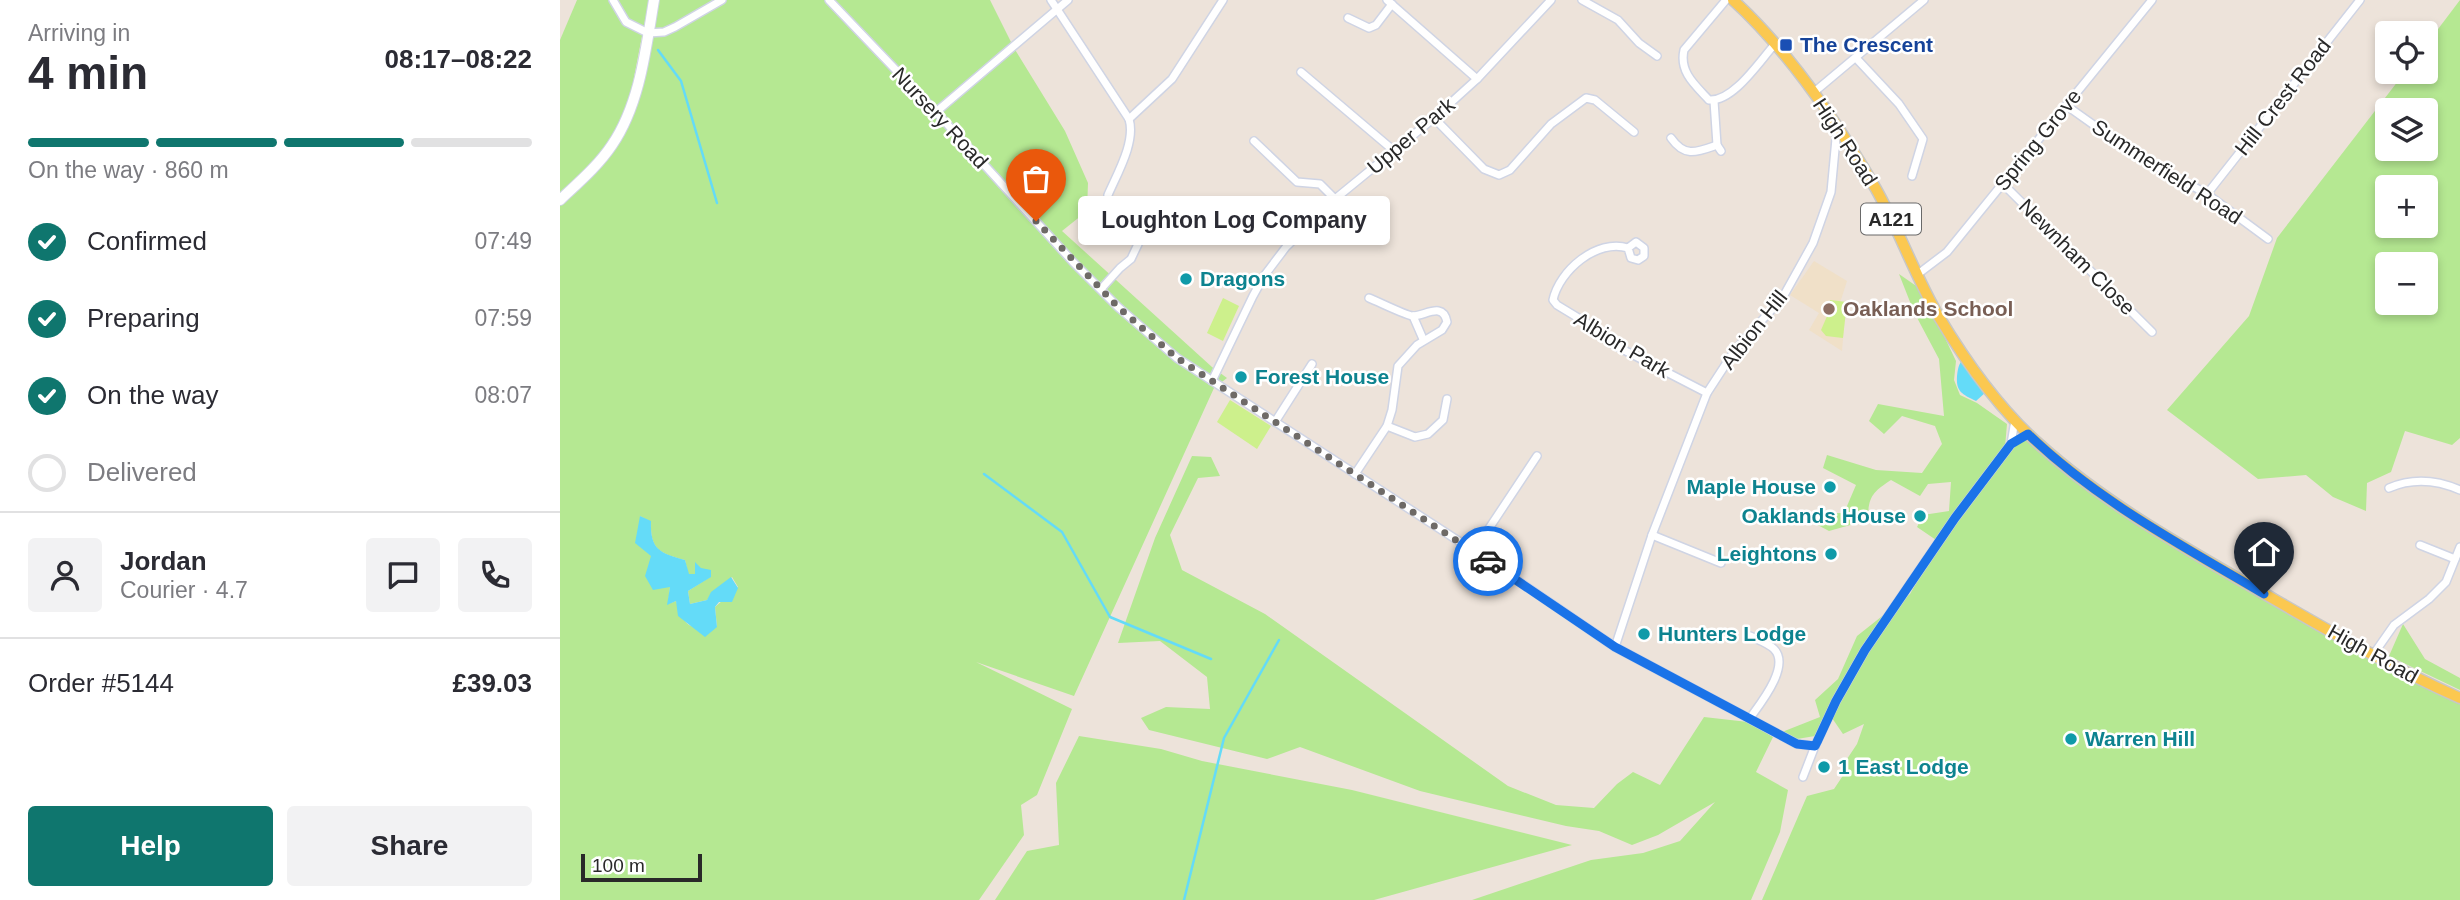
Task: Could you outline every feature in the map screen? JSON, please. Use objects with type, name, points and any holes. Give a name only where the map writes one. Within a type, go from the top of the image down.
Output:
[{"type":"main road","name":"High Road","points":[[1732,0],[1753,18],[1775,44],[1837,128],[1876,190],[1939,316],[1990,390],[2028,434],[2088,483],[2186,548],[2373,655],[2460,698]]},
{"type":"street","points":[[613,0],[626,22],[649,33],[664,32],[722,0]]},
{"type":"street","points":[[560,200],[595,166],[624,125],[636,90],[654,0]]},
{"type":"street","name":"Nursery Road","points":[[830,0],[1101,289],[1177,358],[1474,551],[1615,647],[1797,744],[1815,746]]},
{"type":"street","points":[[1051,0],[1132,127],[1108,195]]},
{"type":"street","points":[[936,112],[1068,0]]},
{"type":"street","points":[[1129,119],[1172,79],[1223,0]]},
{"type":"street","name":"Upper Park","points":[[1212,381],[1264,276],[1286,247],[1335,199],[1477,79],[1551,0]]},
{"type":"street","points":[[1582,0],[1618,20],[1639,43],[1657,56]]},
{"type":"street","points":[[1726,0],[1684,50],[1682,60],[1684,71],[1690,80],[1709,100],[1714,101],[1733,92],[1775,44]]},
{"type":"street","points":[[1813,93],[1924,0]]},
{"type":"street","name":"Spring Grove","points":[[1918,274],[1947,252],[2152,0]]},
{"type":"street","name":"Hill Crest Road","points":[[2207,194],[2360,0]]},
{"type":"street","points":[[1349,18],[1369,29],[1376,26],[1390,2],[1477,79]]},
{"type":"street","points":[[1856,58],[1899,104],[1923,139],[1912,176]]},
{"type":"street","points":[[1302,85],[1305,75],[1393,150]]},
{"type":"street","points":[[1434,118],[1484,169],[1499,175],[1510,170],[1551,124],[1586,98],[1595,100],[1634,132]]},
{"type":"street","points":[[1671,138],[1678,148],[1695,152],[1719,148],[1714,101]]},
{"type":"street","name":"Summerfield Road","points":[[2067,106],[2136,155],[2207,194],[2268,239]]},
{"type":"street","name":"Albion Hill","points":[[1615,647],[1652,535],[1707,393],[1735,350],[1783,297],[1813,243],[1831,192],[1837,128]]},
{"type":"street","points":[[1254,141],[1297,182],[1320,184],[1335,199]]},
{"type":"street","name":"Newnham Close","points":[[2002,183],[2152,332]]},
{"type":"street","points":[[1101,289],[1131,260],[1147,232],[1175,211]]},
{"type":"street","name":"Albion Park","points":[[1628,248],[1605,247],[1593,251],[1565,275],[1553,300],[1556,305],[1585,322],[1616,346],[1707,393]]},
{"type":"street","points":[[1369,298],[1413,316],[1423,339]]},
{"type":"street","points":[[1355,474],[1387,426],[1398,366],[1423,339],[1447,325],[1447,318],[1438,311],[1413,316]]},
{"type":"street","points":[[1275,422],[1312,363]]},
{"type":"street","points":[[1387,426],[1415,437],[1428,434],[1443,420],[1447,398]]},
{"type":"street","points":[[2011,444],[2015,420]]},
{"type":"street","points":[[1803,778],[1836,701],[1865,650],[1955,518],[2011,444],[2028,434]]},
{"type":"street","points":[[1474,551],[1537,456]]},
{"type":"street","points":[[2389,488],[2402,482],[2429,481],[2460,490]]},
{"type":"street","points":[[1652,535],[1721,563]]},
{"type":"street","points":[[2420,545],[2455,559]]},
{"type":"street","points":[[2373,655],[2394,625],[2429,599],[2446,582],[2460,547]]},
{"type":"street","points":[[1750,636],[1772,647],[1779,659],[1778,672],[1750,718]]},
{"type":"shaded area","name":"Oaklands School","points":[[1814,261],[1847,281],[1840,303],[1846,304],[1842,351],[1809,330],[1819,313],[1790,295]]},
{"type":"green space","points":[[577,0],[649,0],[629,103],[607,147],[560,195],[560,40]]},
{"type":"green space","points":[[658,0],[990,0],[1014,48],[1065,131],[1088,183],[1087,211],[1062,231],[1227,378],[1214,388],[1074,696],[976,662],[1072,709],[1037,795],[1021,805],[1024,835],[979,900],[560,900],[560,205],[584,182],[629,121]],"holes":[[[640,516],[651,522],[652,539],[658,549],[685,560],[688,574],[695,574],[695,564],[710,577],[688,591],[690,604],[707,600],[732,577],[738,587],[715,607],[717,627],[693,627],[685,622],[676,601],[668,604],[670,587],[651,556]]]},
{"type":"green space","points":[[2460,0],[2460,438],[2452,445],[2405,431],[2391,472],[2367,483],[2366,511],[2333,497],[2306,475],[2258,479],[2167,410],[2249,316],[2277,238],[2375,111],[2375,161],[2438,161],[2438,98],[2385,98],[2396,84],[2438,84],[2438,29]]},
{"type":"green space","points":[[1899,274],[1922,290],[1956,361],[1954,380],[1960,395],[1977,403],[2007,424],[2005,447],[2020,441],[2029,441],[2074,477],[2340,642],[2460,704],[2460,900],[1762,900],[1807,796],[1834,789],[1844,774],[1847,759],[1857,744],[1864,724],[1843,734],[1832,718],[1821,735],[1797,739],[1782,732],[1820,717],[1815,700],[1838,679],[1857,636],[1910,594],[1939,542],[1917,527],[1923,515],[1949,511],[1951,482],[1928,484],[1920,496],[1891,480],[1873,496],[1868,520],[1829,531],[1797,514],[1844,513],[1856,485],[1823,468],[1827,455],[1876,470],[1922,473],[1942,444],[1935,426],[1902,416],[1884,434],[1869,421],[1878,404],[1944,416],[1939,359],[1914,312]]},
{"type":"green space","points":[[1223,298],[1239,306],[1223,341],[1207,333]]},
{"type":"green space","points":[[1830,300],[1847,302],[1843,338],[1826,336],[1821,330],[1828,314]]},
{"type":"green space","points":[[1230,400],[1271,426],[1257,449],[1217,422]]},
{"type":"green space","points":[[1192,456],[1211,457],[1220,476],[1198,478],[1170,535],[1182,570],[1265,614],[1508,786],[1556,805],[1594,808],[1633,772],[1660,785],[1704,717],[1748,722],[1773,737],[1756,772],[1788,790],[1780,832],[1751,900],[1472,900],[1591,860],[1643,853],[1680,841],[1715,802],[1658,835],[1632,845],[1599,831],[1566,826],[1420,791],[1300,747],[1267,759],[1149,730],[1141,718],[1166,707],[1210,709],[1207,677],[1160,641],[1118,643],[1155,538]]},
{"type":"green space","points":[[2403,624],[2425,659],[2460,678],[2460,690],[2389,656]]},
{"type":"green space","points":[[1079,736],[1161,749],[1202,761],[1352,790],[1572,845],[1374,900],[995,900],[1027,851],[1059,845],[1056,783]]},
{"type":"water","points":[[1963,359],[1986,392],[1976,401],[1964,394],[1958,386],[1958,369]]},
{"type":"water","points":[[640,516],[651,521],[652,538],[658,549],[685,560],[689,574],[695,574],[695,562],[701,568],[711,570],[711,577],[688,591],[690,604],[707,600],[711,592],[731,577],[738,588],[732,602],[719,602],[715,607],[717,627],[705,637],[678,616],[676,601],[667,605],[670,587],[653,590],[645,576],[651,556],[635,543]]},
{"type":"waterway","points":[[658,50],[681,81],[717,203]]},
{"type":"waterway","points":[[984,474],[1062,532],[1110,617],[1211,659]]},
{"type":"waterway","points":[[1184,900],[1224,738],[1279,640]]},
{"type":"way so far","points":[[1036,221],[1118,307],[1177,358],[1488,561]]},
{"type":"place","name":"The Crescent","points":[[1786,45]]},
{"type":"place","name":"Loughton Log Company","points":[[1036,221]]},
{"type":"place","name":"Dragons","points":[[1186,279]]},
{"type":"place","name":"Oaklands School","points":[[1829,309]]},
{"type":"place","name":"Forest House","points":[[1241,377]]},
{"type":"place","name":"Maple House","points":[[1830,487]]},
{"type":"place","name":"Oaklands House","points":[[1920,516]]},
{"type":"place","name":"Leightons","points":[[1831,554]]},
{"type":"place","name":"Hunters Lodge","points":[[1644,634]]},
{"type":"place","name":"Warren Hill","points":[[2071,739]]},
{"type":"place","name":"1 East Lodge","points":[[1824,767]]},
{"type":"route","points":[[1488,561],[1615,647],[1805,746],[1815,746],[1836,701],[1865,650],[1955,518],[2011,444],[2028,434],[2055,458],[2123,507],[2264,594]]}]
